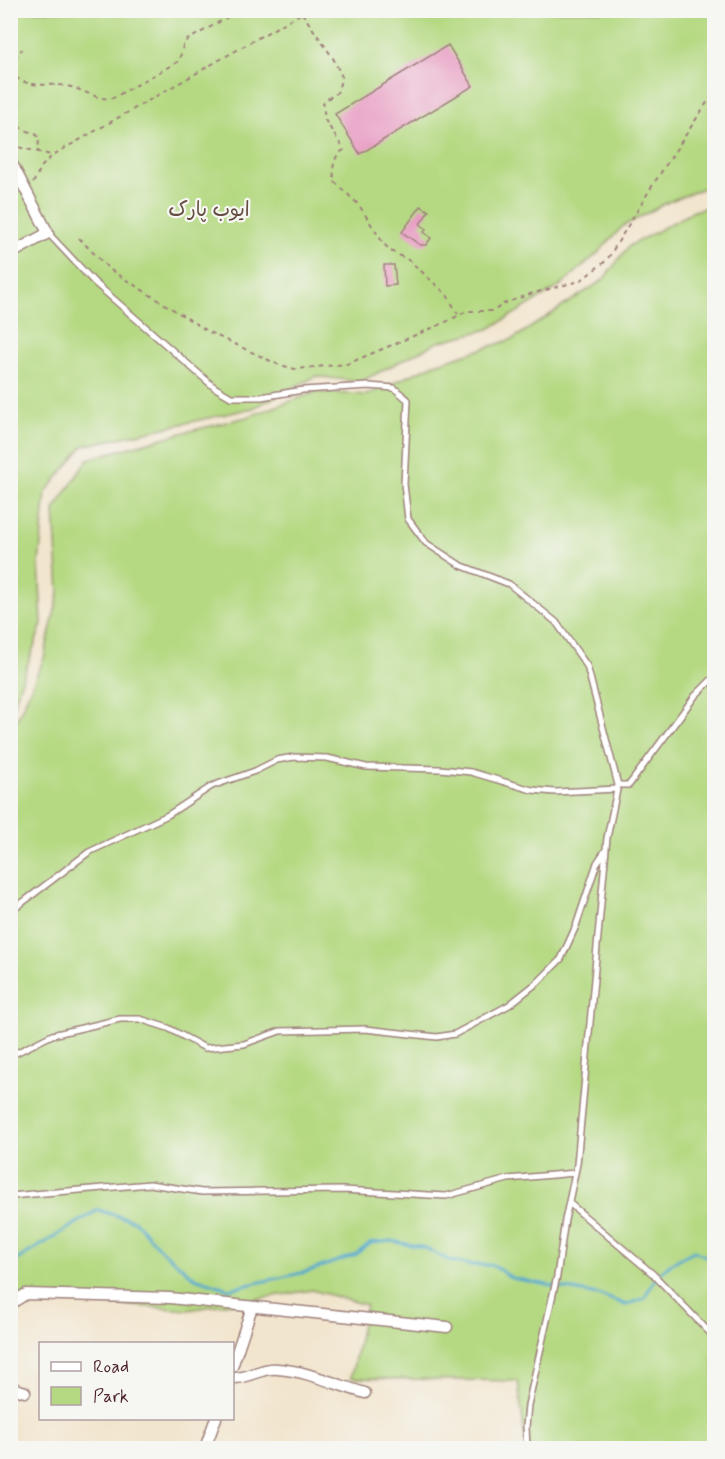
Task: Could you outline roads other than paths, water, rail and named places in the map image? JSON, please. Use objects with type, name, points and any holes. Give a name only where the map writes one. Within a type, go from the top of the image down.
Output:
[{"type":"street","points":[[10,160],[29,192],[48,233],[10,254]]},
{"type":"street","points":[[10,1304],[26,1294],[170,1298],[447,1327]]},
{"type":"street","points":[[234,1361],[252,1307]]},
{"type":"street","points":[[234,1378],[243,1378],[262,1369],[277,1369],[365,1393]]},
{"type":"street","points":[[10,1387],[25,1392]]},
{"type":"street","points":[[205,1449],[216,1420]]},
{"type":"lane","points":[[48,233],[94,282],[214,387],[231,397],[261,397],[303,390],[369,386],[394,388],[408,400],[404,484],[408,519],[426,543],[460,565],[509,584],[556,622],[587,666],[617,787],[606,850],[575,1173],[557,1276],[528,1405],[525,1427],[527,1449]]},
{"type":"lane","points":[[10,912],[89,852],[168,815],[212,786],[255,771],[277,760],[294,757],[327,758],[366,767],[471,772],[532,790],[555,792],[629,785],[694,696],[714,677]]},
{"type":"lane","points":[[10,1056],[52,1035],[120,1019],[140,1019],[168,1028],[205,1048],[244,1044],[280,1031],[365,1029],[437,1037],[455,1034],[509,1005],[561,959],[576,926],[597,863],[606,850]]},
{"type":"lane","points":[[10,1196],[150,1184],[202,1192],[370,1191],[446,1196],[508,1179],[575,1173]]},
{"type":"lane","points":[[569,1203],[653,1274],[714,1337]]},
{"type":"waterway","points":[[10,1262],[98,1210],[135,1221],[161,1250],[195,1278],[229,1289],[306,1272],[355,1255],[371,1243],[392,1241],[425,1248],[450,1261],[470,1265],[492,1265],[512,1278],[603,1296],[626,1305],[645,1298],[658,1275],[686,1255],[694,1251],[714,1260]]},
{"type":"park label","name":"ایوب پارک","points":[[209,209]]}]
